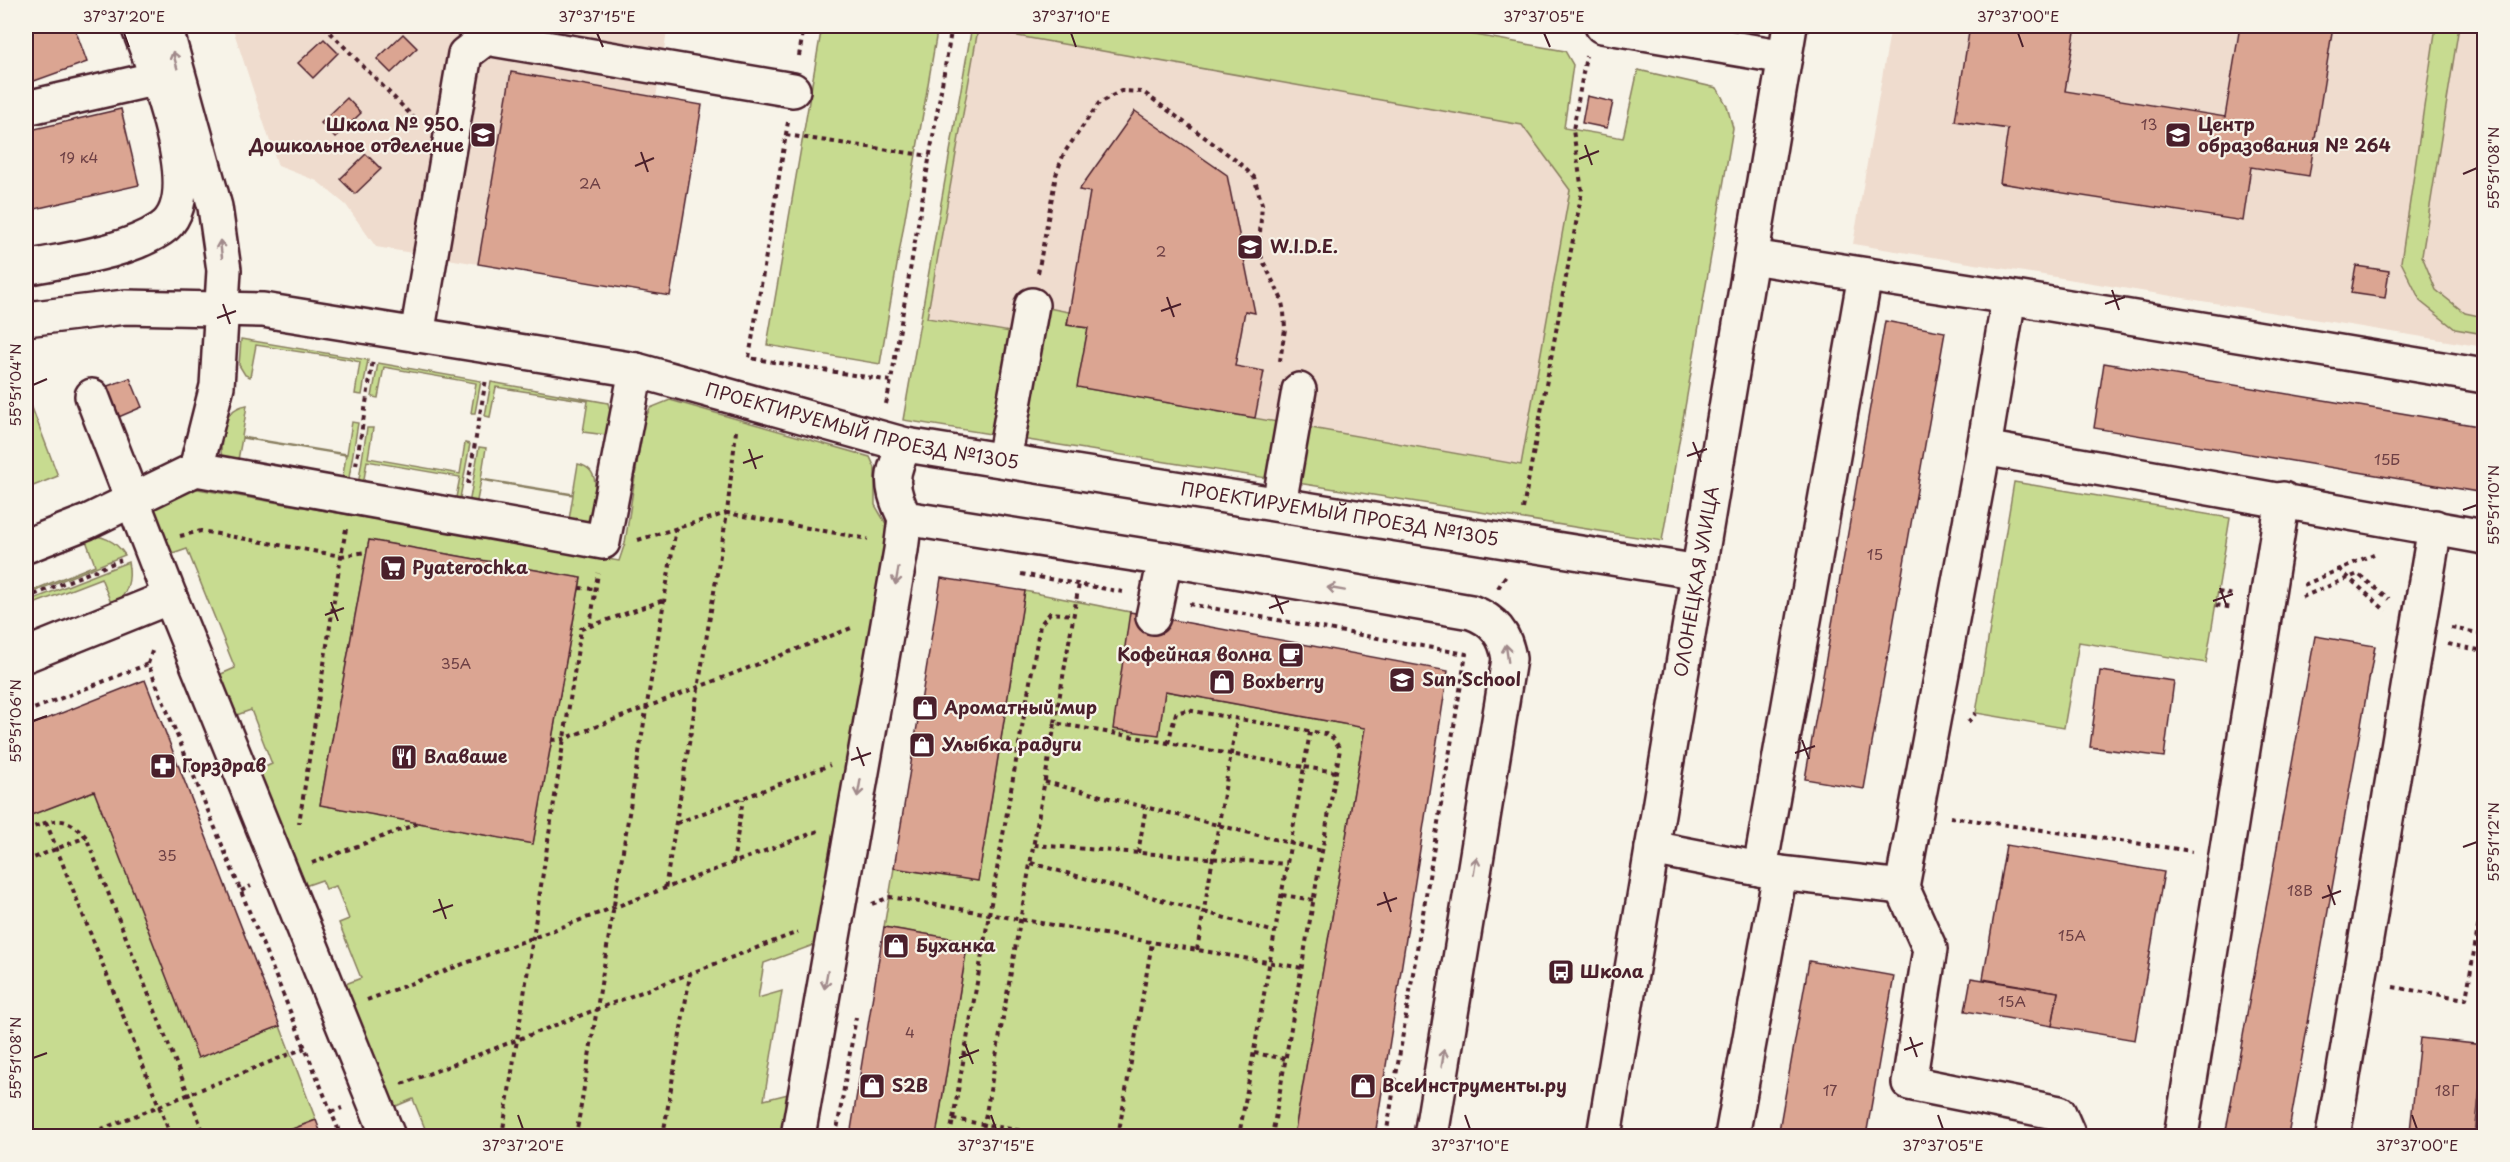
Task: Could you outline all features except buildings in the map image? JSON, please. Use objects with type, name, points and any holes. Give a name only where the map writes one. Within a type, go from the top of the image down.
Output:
[{"type":"street","points":[[26,268],[129,245],[164,228],[179,203],[180,173],[165,97],[138,26]]},
{"type":"street","points":[[165,26],[215,207],[224,270],[217,386],[196,469]]},
{"type":"street","points":[[1595,37],[1643,29],[1787,41]]},
{"type":"street","points":[[417,335],[465,54],[486,38],[793,90]]},
{"type":"street","name":"ОЛОНЕЦКАЯ УЛИЦА","points":[[1604,1137],[1787,41]]},
{"type":"street","points":[[26,108],[158,78]]},
{"type":"street","points":[[1752,257],[2484,376]]},
{"type":"street","points":[[1732,1137],[1770,871],[1865,274]]},
{"type":"street","points":[[2009,297],[1984,448],[1902,887],[1930,949],[1909,1083],[2059,1113],[2068,1137]]},
{"type":"street","points":[[1004,460],[1032,305]]},
{"type":"street","name":"ПРОЕКТИРУЕМЫЙ ПРОЕЗД №1305","points":[[26,319],[125,308],[263,310],[636,370],[906,444],[1699,572]]},
{"type":"street","points":[[26,546],[87,522],[196,469],[603,542],[636,370]]},
{"type":"street","points":[[1279,504],[1299,390]]},
{"type":"street","points":[[92,396],[170,597],[388,1137]]},
{"type":"street","points":[[798,1137],[890,612],[904,518],[894,497],[893,480],[897,458],[906,444]]},
{"type":"street","points":[[1984,448],[2484,537]]},
{"type":"street","points":[[2181,1137],[2283,500]]},
{"type":"street","points":[[904,518],[1165,559],[1481,615],[1497,628],[1503,637],[1509,659],[1431,1137]]},
{"type":"street","points":[[2333,1137],[2435,527]]},
{"type":"street","points":[[1155,608],[1165,559]]},
{"type":"street","points":[[26,655],[170,597]]},
{"type":"street","points":[[1652,848],[1770,871],[1902,887]]},
{"type":"path","points":[[324,26],[448,152]]},
{"type":"path","points":[[665,889],[727,513],[740,399],[749,358],[804,26]]},
{"type":"path","points":[[749,358],[891,381],[952,26]]},
{"type":"path","points":[[1386,1137],[1466,654],[1481,615],[1513,566],[1582,191],[1573,130],[1595,37]]},
{"type":"path","points":[[1032,305],[1056,175],[1064,153],[1099,103],[1121,91],[1143,92],[1237,161],[1254,177],[1262,204],[1259,247],[1262,259],[1281,298],[1284,312],[1285,329],[1277,383],[1280,386],[1299,390]]},
{"type":"path","points":[[786,135],[930,156]]},
{"type":"path","points":[[299,824],[374,358]]},
{"type":"path","points":[[462,516],[487,377]]},
{"type":"path","points":[[590,626],[603,542],[625,543],[727,513],[869,539]]},
{"type":"path","points":[[576,1137],[676,528]]},
{"type":"path","points":[[26,598],[185,534],[201,531],[341,556],[366,552]]},
{"type":"path","points":[[2218,592],[2266,607],[2382,551]]},
{"type":"path","points":[[1013,572],[1080,584],[1155,608],[1466,654]]},
{"type":"path","points":[[2216,605],[2266,607],[2358,573],[2419,622],[2484,634]]},
{"type":"path","points":[[982,1137],[1080,584]]},
{"type":"path","points":[[579,588],[596,589]]},
{"type":"path","points":[[502,1137],[581,629],[664,600]]},
{"type":"path","points":[[552,740],[564,738],[699,688],[890,612]]},
{"type":"path","points":[[950,1137],[1040,625],[1050,613],[1074,615]]},
{"type":"path","points":[[26,712],[148,664],[341,1137]]},
{"type":"path","points":[[1168,743],[1172,720],[1181,710],[1326,734],[1337,742],[1340,749],[1272,1137]]},
{"type":"path","points":[[1197,950],[1237,719]]},
{"type":"path","points":[[1055,723],[1336,772]]},
{"type":"path","points":[[1239,1137],[1310,732]]},
{"type":"path","points":[[676,823],[866,752]]},
{"type":"path","points":[[1045,782],[1322,851]]},
{"type":"path","points":[[733,863],[743,798]]},
{"type":"path","points":[[1138,853],[1146,807]]},
{"type":"path","points":[[1916,812],[2226,856]]},
{"type":"path","points":[[297,1027],[854,818]]},
{"type":"path","points":[[26,830],[46,822],[59,820],[77,827],[86,837],[205,1137]]},
{"type":"path","points":[[46,822],[171,1137]]},
{"type":"path","points":[[241,891],[419,823]]},
{"type":"path","points":[[26,861],[86,837]]},
{"type":"path","points":[[1034,845],[1287,864]]},
{"type":"path","points":[[1030,863],[1275,932]]},
{"type":"path","points":[[2359,982],[2466,999],[2484,892]]},
{"type":"path","points":[[1282,895],[1314,900]]},
{"type":"path","points":[[331,1112],[890,897],[1302,968]]},
{"type":"path","points":[[1118,1137],[1152,943]]},
{"type":"path","points":[[663,1137],[690,975]]},
{"type":"path","points":[[84,1137],[306,1048]]},
{"type":"path","points":[[1254,1053],[1286,1059]]},
{"type":"path","points":[[953,1119],[1052,1137]]},
{"type":"shaded area","name":"Школа № 950. Дошкольное отделение","points":[[232,26],[668,26],[656,97],[702,105],[670,296],[376,247],[346,205],[317,181],[278,166]]},
{"type":"shaded area","name":"Центр образования № 264","points":[[1891,26],[2484,26],[2484,347],[1853,244]]},
{"type":"shaded area","name":"W.I.D.E.","points":[[978,29],[1522,125],[1570,190],[1521,465],[1077,387],[1088,329],[1067,325],[1069,312],[1017,333],[927,318]]},
{"type":"green space","points":[[822,26],[938,26],[880,364],[767,345]]},
{"type":"green space","points":[[972,26],[1425,26],[1565,51],[1573,65],[1564,128],[1623,138],[1638,70],[1717,88],[1727,106],[1733,128],[1662,541],[903,420]],"holes":[[[978,29],[1522,125],[1570,190],[1521,465],[1078,387],[1088,328],[1067,325],[1069,312],[1022,303],[1016,333],[927,318]]]},
{"type":"green space","points":[[2436,26],[2459,26],[2422,256],[2436,290],[2465,313],[2484,317],[2484,334],[2455,329],[2421,302],[2401,262]]},
{"type":"green space","points":[[241,339],[368,360],[362,395],[355,394],[360,362],[347,359],[256,345],[250,377],[245,375],[239,365]]},
{"type":"green space","points":[[378,363],[481,381],[475,413],[471,413],[476,383],[384,367],[378,398],[372,397]]},
{"type":"green space","points":[[491,382],[608,403],[611,414],[606,435],[583,432],[588,401],[496,387],[490,417],[485,416]]},
{"type":"green space","points":[[26,392],[58,476],[26,489]]},
{"type":"green space","points":[[670,400],[870,457],[875,468],[875,505],[892,534],[822,942],[764,963],[758,998],[782,991],[764,1100],[796,1092],[788,1136],[428,1136],[413,1099],[389,1109],[338,987],[361,978],[339,923],[349,919],[336,886],[326,889],[322,880],[299,888],[249,774],[272,764],[251,710],[228,718],[212,678],[235,668],[187,549],[164,557],[149,522],[159,502],[192,488],[619,561],[625,543],[643,424],[650,408]],"holes":[[[369,540],[581,578],[533,844],[320,805]]]},
{"type":"green space","points":[[247,405],[242,437],[333,452],[347,454],[352,422],[358,423],[347,490],[341,489],[346,455],[242,438],[236,471],[232,468],[223,459],[221,453],[224,428],[232,412]]},
{"type":"green space","points":[[367,428],[373,428],[368,458],[460,474],[465,443],[470,444],[458,509],[454,508],[460,477],[367,461],[362,491],[357,492]]},
{"type":"green space","points":[[479,447],[486,448],[481,479],[573,494],[578,464],[587,467],[595,480],[588,521],[582,526],[568,526],[573,495],[481,480],[475,511],[468,510]]},
{"type":"green space","points":[[2014,482],[2230,518],[2206,663],[2079,642],[2064,728],[1976,713]]},
{"type":"green space","points":[[84,535],[108,539],[125,555],[26,595],[26,593],[95,565]]},
{"type":"green space","points":[[128,562],[127,587],[122,598],[113,608],[101,578],[26,607],[26,602]]},
{"type":"green space","points":[[1025,591],[1130,612],[1158,735],[1165,691],[1365,728],[1294,1136],[936,1136],[968,941],[884,927],[894,868],[978,881]]},
{"type":"green space","points":[[94,791],[280,1026],[316,1120],[274,1136],[26,1136],[26,817]]},
{"type":"place","name":"Школа № 950. Дошкольное отделение","points":[[483,135]]},
{"type":"place","name":"Центр образования № 264","points":[[2178,135]]},
{"type":"place","name":"W.I.D.E.","points":[[1250,247]]},
{"type":"place","name":"Pyaterochka","points":[[393,568]]},
{"type":"place","name":"Кофейная волна","points":[[1291,655]]},
{"type":"place","name":"Sun School","points":[[1402,680]]},
{"type":"place","name":"Boxberry","points":[[1222,682]]},
{"type":"place","name":"Ароматный мир","points":[[925,708]]},
{"type":"place","name":"Улыбка радуги","points":[[922,745]]},
{"type":"place","name":"Влаваше","points":[[404,757]]},
{"type":"place","name":"Горздрав","points":[[163,766]]},
{"type":"place","name":"Буханка","points":[[896,946]]},
{"type":"place","name":"Школа","points":[[1561,972]]},
{"type":"place","name":"S2B","points":[[872,1086]]},
{"type":"place","name":"ВсеИнструменты.ру","points":[[1363,1086]]}]
